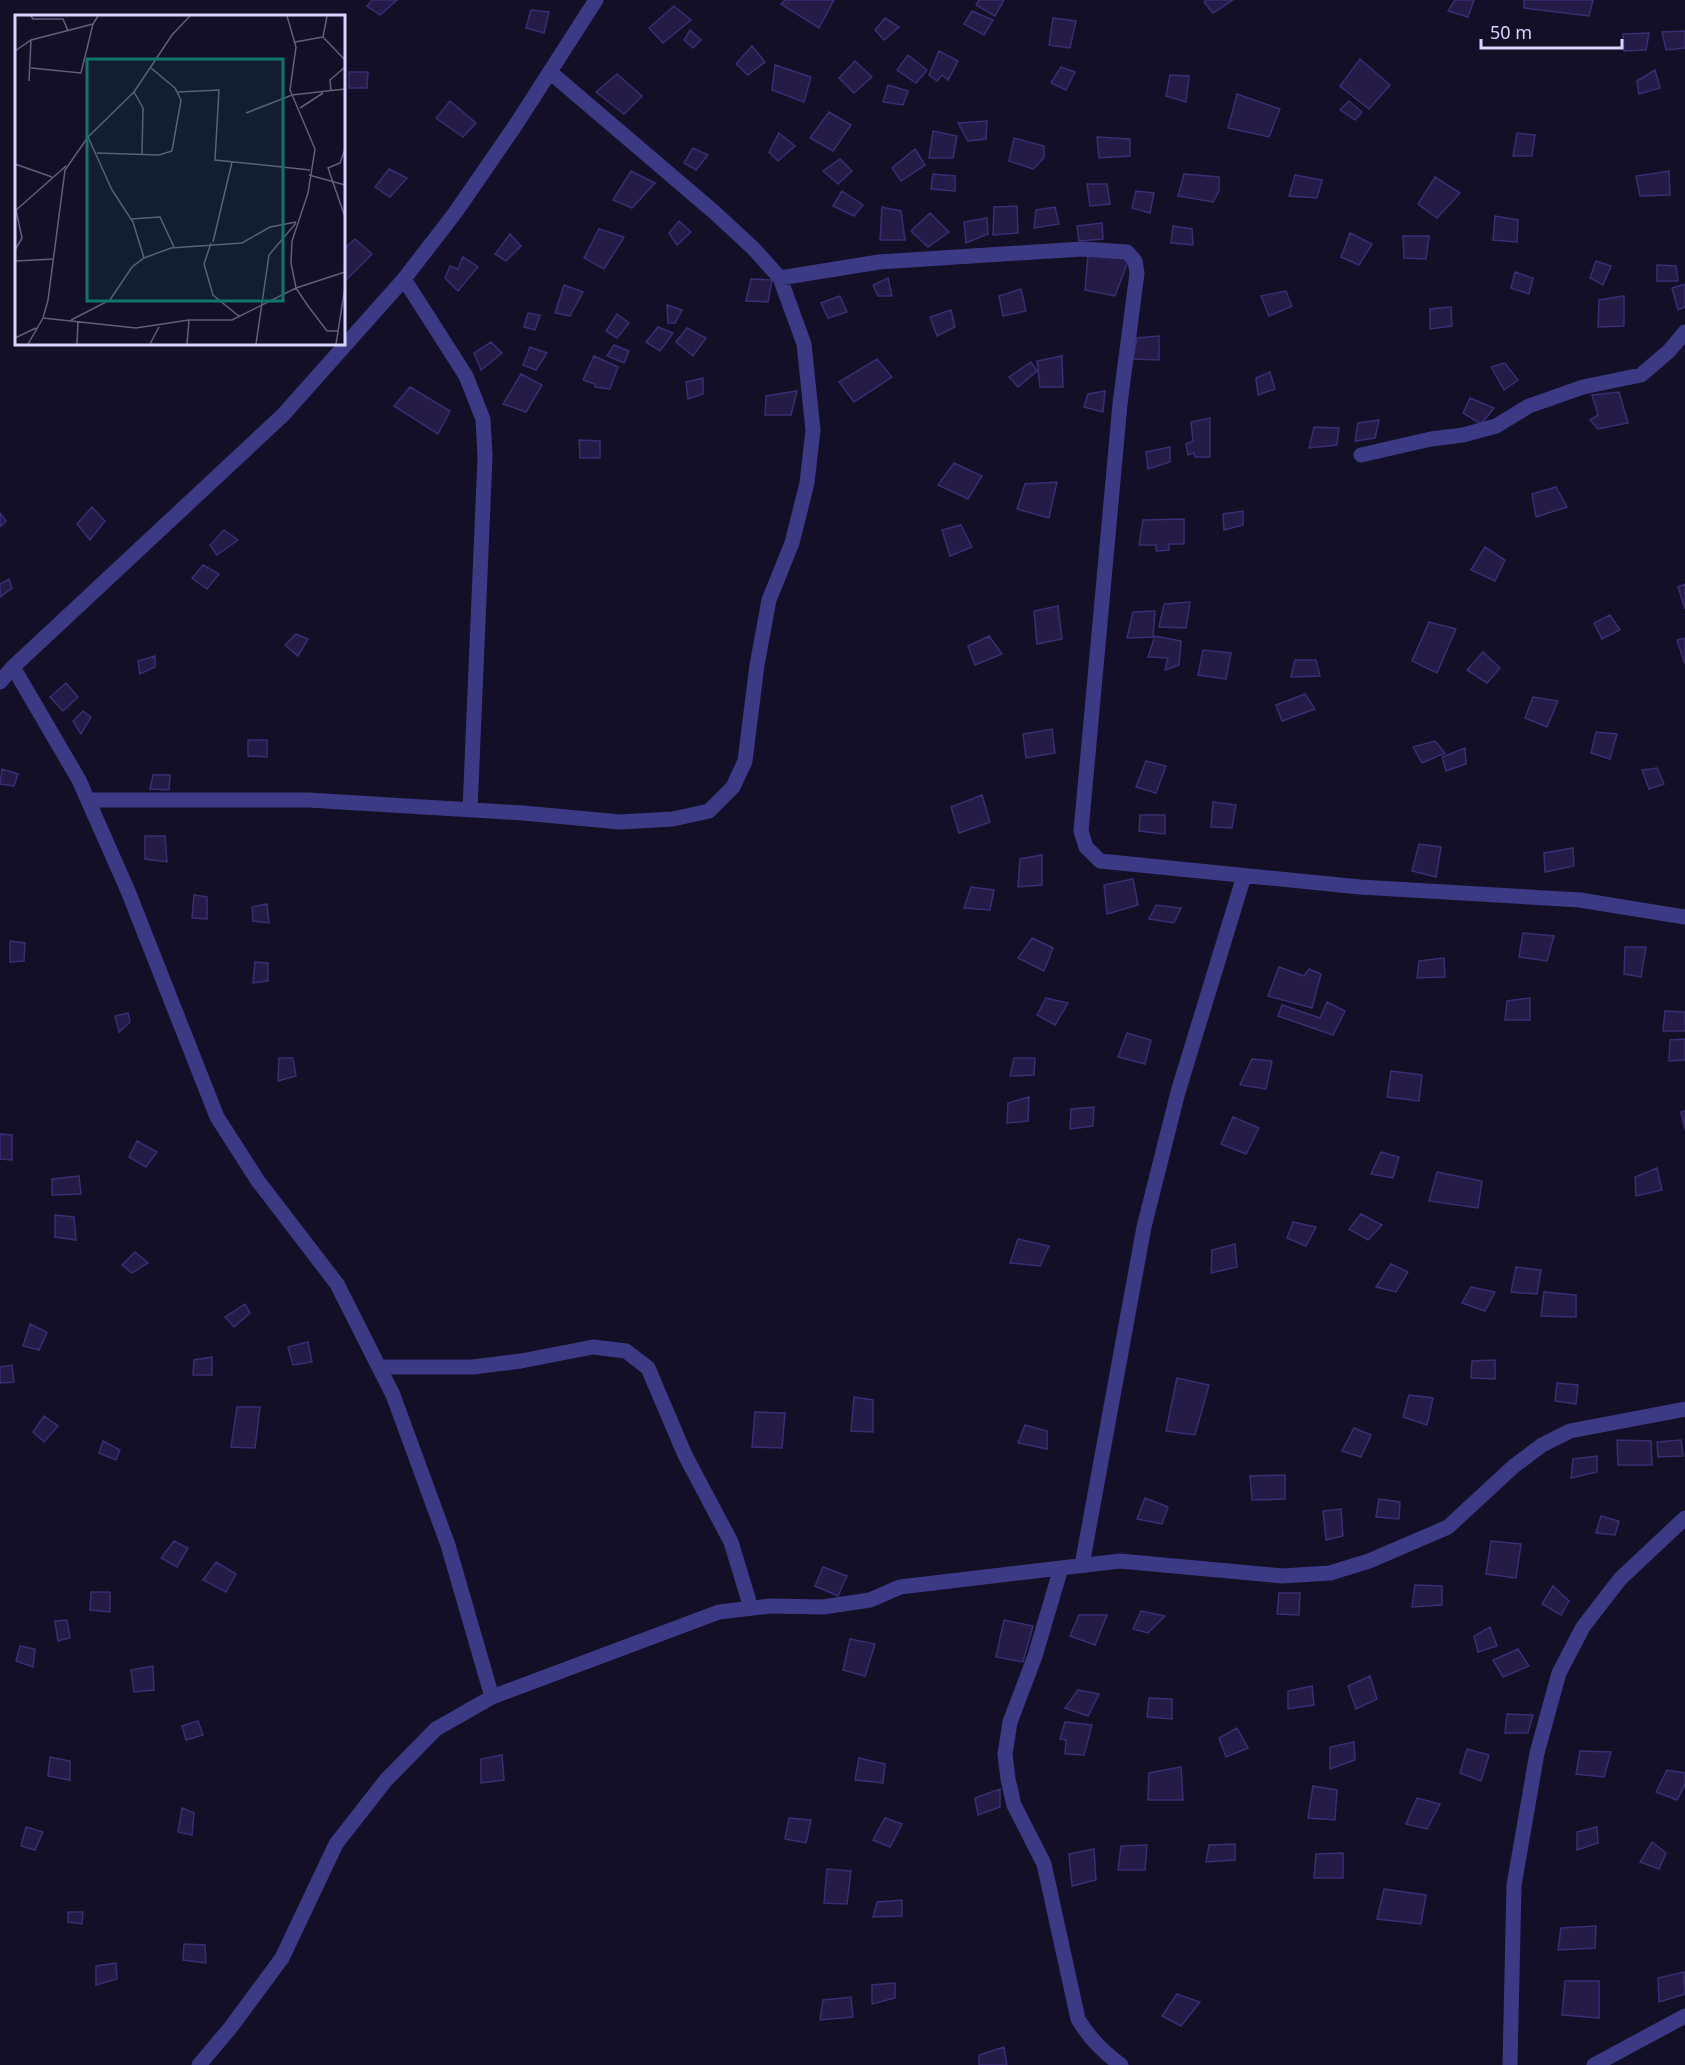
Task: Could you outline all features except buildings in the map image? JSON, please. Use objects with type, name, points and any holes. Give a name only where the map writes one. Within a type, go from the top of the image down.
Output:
[{"type":"street","points":[[0,682],[13,667],[283,416],[404,279],[455,213],[596,0]]},
{"type":"street","points":[[88,800],[308,800],[620,822],[674,819],[709,811],[733,787],[745,761],[757,665],[769,600],[792,543],[807,483],[813,430],[804,344],[780,278],[754,249],[550,72]]},
{"type":"street","points":[[780,278],[879,262],[1082,249],[1127,252],[1135,261],[1137,273],[1120,404],[1081,831],[1086,847],[1100,861],[1360,887],[1580,900],[1685,917]]},
{"type":"street","points":[[404,279],[466,376],[483,419],[485,457],[470,810]]},
{"type":"street","points":[[1361,454],[1431,439],[1463,435],[1496,426],[1528,406],[1583,387],[1641,375],[1669,351],[1685,332]]},
{"type":"street","points":[[13,667],[80,780],[128,891],[217,1117],[258,1181],[337,1284],[393,1395],[448,1545],[492,1697]]},
{"type":"street","points":[[1083,1565],[1144,1227],[1178,1092],[1244,876]]},
{"type":"street","points":[[379,1367],[473,1367],[521,1361],[593,1347],[626,1351],[648,1368],[685,1455],[732,1542],[751,1608]]},
{"type":"street","points":[[199,2065],[231,2027],[282,1958],[336,1844],[386,1780],[436,1729],[492,1697],[719,1612],[770,1605],[823,1607],[870,1600],[900,1587],[1120,1561],[1282,1576],[1330,1573],[1369,1561],[1448,1527],[1514,1466],[1542,1445],[1570,1431],[1685,1409]]},
{"type":"street","points":[[1510,2065],[1514,1884],[1538,1753],[1559,1673],[1583,1627],[1620,1579],[1685,1518]]},
{"type":"street","points":[[1061,1568],[1035,1656],[1010,1722],[1005,1754],[1008,1779],[1014,1804],[1044,1864],[1078,2019],[1088,2036],[1121,2065]]},
{"type":"street","points":[[1594,2065],[1685,2016]]}]
